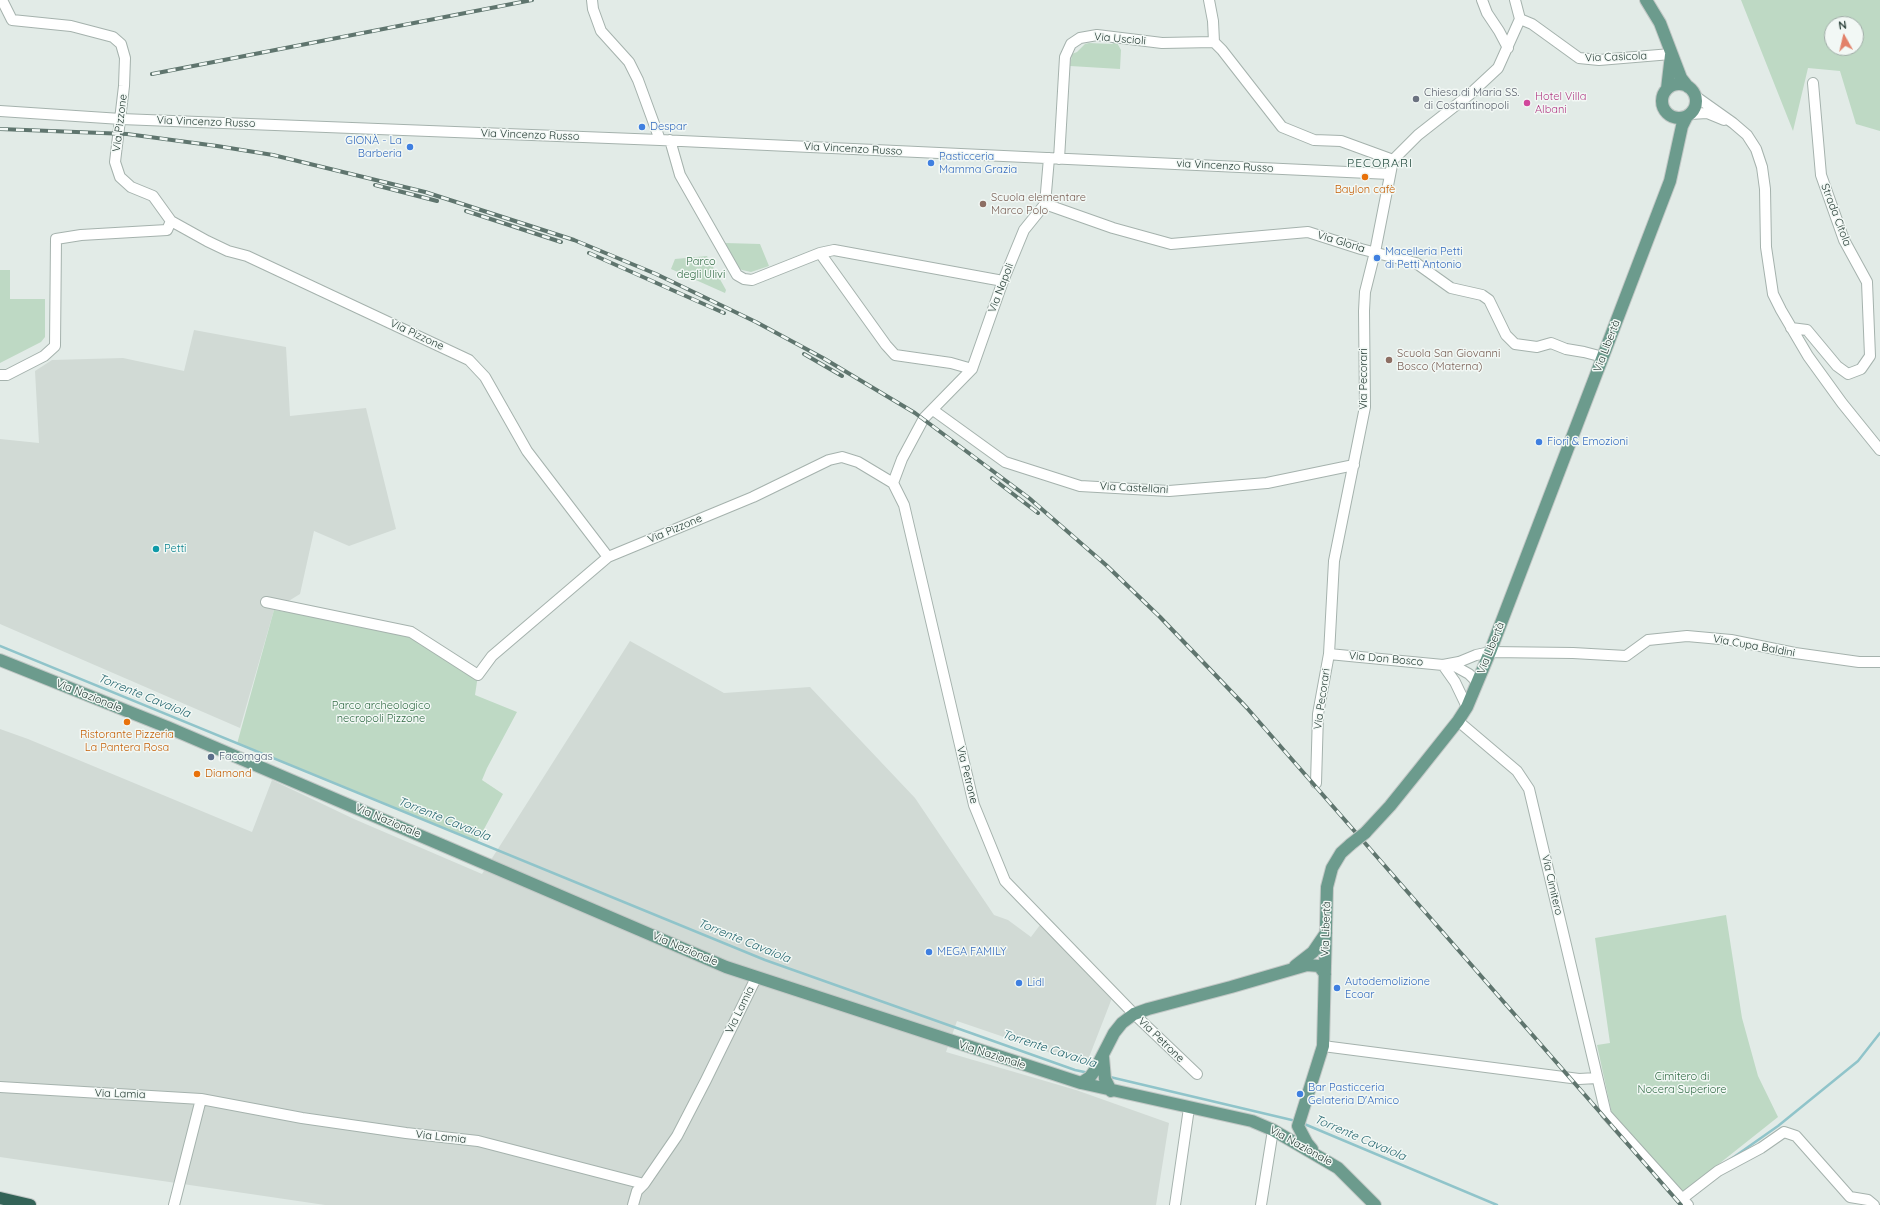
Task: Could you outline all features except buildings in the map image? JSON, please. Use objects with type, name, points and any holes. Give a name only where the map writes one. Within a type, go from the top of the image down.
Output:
[{"type":"highway","points":[[0,1198],[30,1205]]},
{"type":"main road","points":[[1646,0],[1660,23],[1681,78],[1692,91],[1696,105],[1688,115],[1677,118],[1666,113]]},
{"type":"main road","points":[[1671,54],[1667,89],[1662,103],[1678,145]]},
{"type":"main road","points":[[1667,89],[1676,84],[1692,91]]},
{"type":"main road","name":"Via Libertà","points":[[1298,1126],[1304,1113],[1323,1046],[1327,887],[1332,868],[1341,853],[1365,832],[1390,806],[1458,721],[1467,707],[1490,652],[1670,181],[1682,126],[1688,115]]},
{"type":"main road","name":"Via Nazionale","points":[[0,660],[175,730],[726,967],[1081,1083],[1111,1091],[1252,1121],[1273,1130],[1316,1153],[1338,1168],[1375,1205]]},
{"type":"main road","points":[[1287,972],[1313,952],[1326,932]]},
{"type":"main road","points":[[1081,1083],[1090,1077],[1104,1054],[1112,1035],[1131,1016],[1148,1009],[1313,964],[1319,966],[1325,974]]},
{"type":"main road","points":[[1104,1054],[1104,1079],[1111,1091]]},
{"type":"main road","points":[[1273,1130],[1284,1131],[1298,1126],[1307,1143],[1316,1153]]},
{"type":"street","name":"Via Pizzone","points":[[2,0],[12,20],[71,26],[113,37],[121,44],[125,58],[121,119],[115,162],[120,177],[131,187],[153,196],[171,221],[228,252],[247,256],[470,360],[485,377],[527,451],[608,557],[753,497],[829,460],[842,457],[858,462],[893,483]]},
{"type":"street","points":[[1209,0],[1213,21],[1214,42],[1222,50],[1282,127],[1314,140],[1341,141],[1393,160],[1418,135],[1470,95],[1498,68],[1520,19],[1515,0]]},
{"type":"street","points":[[1482,0],[1487,13],[1508,48]]},
{"type":"street","points":[[593,5],[601,31],[629,62],[680,175],[737,275],[744,279],[752,280],[820,253],[834,250],[1003,281]]},
{"type":"street","name":"Via Casicola","points":[[1520,19],[1532,24],[1579,58],[1611,59],[1671,54]]},
{"type":"street","name":"Via Uscioli","points":[[1059,159],[1065,57],[1071,44],[1080,38],[1097,35],[1162,43],[1214,42]]},
{"type":"street","name":"Strada Citola","points":[[1791,328],[1806,330],[1837,366],[1848,374],[1861,369],[1870,356],[1867,282],[1844,240],[1822,175],[1813,83]]},
{"type":"street","points":[[1692,91],[1734,123],[1747,135],[1756,150],[1762,166],[1766,247],[1773,294],[1791,328],[1827,382],[1880,450]]},
{"type":"street","name":"Via Vincenzo Russo","points":[[0,111],[121,119],[665,140],[1059,159]]},
{"type":"street","points":[[1688,115],[1707,113],[1734,123]]},
{"type":"street","points":[[1045,204],[1048,158]]},
{"type":"street","name":"via Vincenzo Russo","points":[[1059,159],[1390,174]]},
{"type":"street","name":"Via Pecorari","points":[[1316,783],[1318,714],[1328,654],[1334,561],[1365,407],[1365,292],[1375,252],[1393,160]]},
{"type":"street","name":"Via Gloria","points":[[1045,204],[1113,228],[1171,244],[1308,232],[1416,263],[1451,288],[1482,295],[1489,300],[1506,335],[1515,344],[1537,347],[1551,343],[1566,349],[1603,357]]},
{"type":"street","name":"Via Napoli","points":[[933,410],[972,370],[1003,281],[1024,230],[1045,204]]},
{"type":"street","points":[[0,375],[7,375],[44,356],[55,346],[56,239],[81,235],[167,230],[171,221]]},
{"type":"street","points":[[820,253],[886,345],[895,355],[950,363],[972,370]]},
{"type":"street","points":[[893,483],[902,459],[924,418],[933,410]]},
{"type":"street","name":"Via Castellani","points":[[933,410],[1005,462],[1080,486],[1169,491],[1267,483],[1354,466]]},
{"type":"street","name":"Via Petrone","points":[[893,483],[904,505],[974,805],[1005,881],[1131,1016],[1197,1074]]},
{"type":"street","points":[[266,602],[411,632],[478,674],[492,656],[608,557]]},
{"type":"street","name":"Via Cupa Baldini","points":[[1490,652],[1574,653],[1626,656],[1648,640],[1687,636],[1731,640],[1795,653],[1859,662],[1880,662]]},
{"type":"street","name":"Via Don Bosco","points":[[1448,667],[1476,655],[1490,652]]},
{"type":"street","name":"Via Don Bosco","points":[[1328,654],[1448,667],[1477,682]]},
{"type":"street","points":[[1448,667],[1467,707]]},
{"type":"street","name":"Via Cimitero","points":[[1458,721],[1518,771],[1529,789],[1606,1114],[1686,1202]]},
{"type":"street","name":"Via Lamia","points":[[0,1087],[201,1099],[332,1122],[406,1133],[478,1141],[644,1184],[677,1136],[756,978]]},
{"type":"street","points":[[1323,1046],[1579,1079],[1597,1078]]},
{"type":"street","points":[[174,1205],[201,1099]]},
{"type":"street","points":[[1175,1205],[1189,1108]]},
{"type":"street","points":[[1261,1205],[1273,1130]]},
{"type":"street","points":[[1686,1202],[1718,1171],[1761,1148],[1784,1132],[1796,1136],[1850,1197],[1868,1200],[1874,1205]]},
{"type":"street","points":[[633,1205],[637,1191],[644,1184]]},
{"type":"shaded area","points":[[194,330],[286,347],[290,416],[366,408],[396,529],[349,546],[314,531],[300,594],[274,610],[240,728],[0,624],[0,439],[39,443],[35,371],[52,360],[123,358],[184,371]]},
{"type":"shaded area","points":[[630,641],[724,693],[810,687],[915,798],[994,915],[1008,920],[1031,937],[1040,925],[1112,998],[1086,1065],[957,1021],[946,1052],[1076,1090],[1169,1123],[1156,1205],[325,1205],[0,1157],[0,729],[28,739],[252,832],[272,780],[354,819],[482,874]]},
{"type":"green space","points":[[1741,0],[1880,0],[1880,131],[1856,124],[1840,71],[1808,68],[1793,131]]},
{"type":"green space","points":[[1116,41],[1121,50],[1120,69],[1070,66],[1072,54],[1077,52],[1085,44],[1112,44]]},
{"type":"green space","points":[[725,243],[760,244],[769,266],[751,272],[736,267]]},
{"type":"green space","name":"Parco degli Ulivi","points":[[707,256],[726,290],[725,293],[671,269],[675,259]]},
{"type":"green space","points":[[0,270],[10,270],[10,299],[45,299],[45,337],[41,342],[0,363]]},
{"type":"green space","name":"Parco archeologico necropoli Pizzone","points":[[274,610],[411,632],[478,675],[475,695],[517,712],[482,780],[503,794],[477,842],[237,744]]},
{"type":"green space","name":"Cimitero di Nocera Superiore","points":[[1726,915],[1742,1018],[1758,1076],[1778,1117],[1686,1190],[1681,1191],[1613,1119],[1597,1045],[1610,1043],[1595,938]]},
{"type":"waterway","name":"Torrente Cavaiola","points":[[0,646],[765,960],[1075,1070],[1089,1073]]},
{"type":"waterway","points":[[1731,1159],[1778,1126],[1858,1061],[1880,1033]]},
{"type":"waterway","name":"Torrente Cavaiola","points":[[1110,1077],[1296,1121]]},
{"type":"waterway","name":"Torrente Cavaiola","points":[[1302,1123],[1497,1205]]},
{"type":"railway","points":[[152,74],[532,0]]},
{"type":"railway","points":[[0,129],[127,134],[217,146],[273,155],[425,192],[574,240],[656,274],[756,322],[823,358],[915,413],[1029,498],[1106,565],[1160,617],[1247,708],[1681,1205]]},
{"type":"railway","points":[[375,185],[437,201]]},
{"type":"railway","points":[[466,211],[561,242]]},
{"type":"railway","points":[[589,253],[724,313]]},
{"type":"railway","points":[[804,354],[842,376]]},
{"type":"railway","points":[[992,478],[1038,513]]},
{"type":"place","name":"Chiesa di Maria SS. di Costantinopoli","points":[[1416,99]]},
{"type":"place","name":"Hotel Villa Albani","points":[[1527,103]]},
{"type":"place","name":"Despar","points":[[642,127]]},
{"type":"place","name":"GIONÀ - La Barberia","points":[[410,147]]},
{"type":"place","name":"Pasticceria Mamma Grazia","points":[[931,163]]},
{"type":"place","name":"Baylon cafè","points":[[1365,177]]},
{"type":"place","name":"Scuola elementare Marco Polo","points":[[983,204]]},
{"type":"place","name":"Macelleria Petti di Petti Antonio","points":[[1377,258]]},
{"type":"place","name":"Scuola San Giovanni Bosco (Materna)","points":[[1389,360]]},
{"type":"place","name":"Fiori & Emozioni","points":[[1539,442]]},
{"type":"place","name":"Petti","points":[[156,549]]},
{"type":"place","name":"Ristorante Pizzeria La Pantera Rosa","points":[[127,722]]},
{"type":"place","name":"Facomgas","points":[[211,757]]},
{"type":"place","name":"Diamond","points":[[197,774]]},
{"type":"place","name":"MEGA FAMILY","points":[[929,952]]},
{"type":"place","name":"Lidl","points":[[1019,983]]},
{"type":"place","name":"Autodemolizione Ecoar","points":[[1337,988]]},
{"type":"place","name":"Bar Pasticceria Gelateria D'Amico","points":[[1300,1094]]},
{"type":"district","name":"PECORARI","points":[[1380,163]]}]
